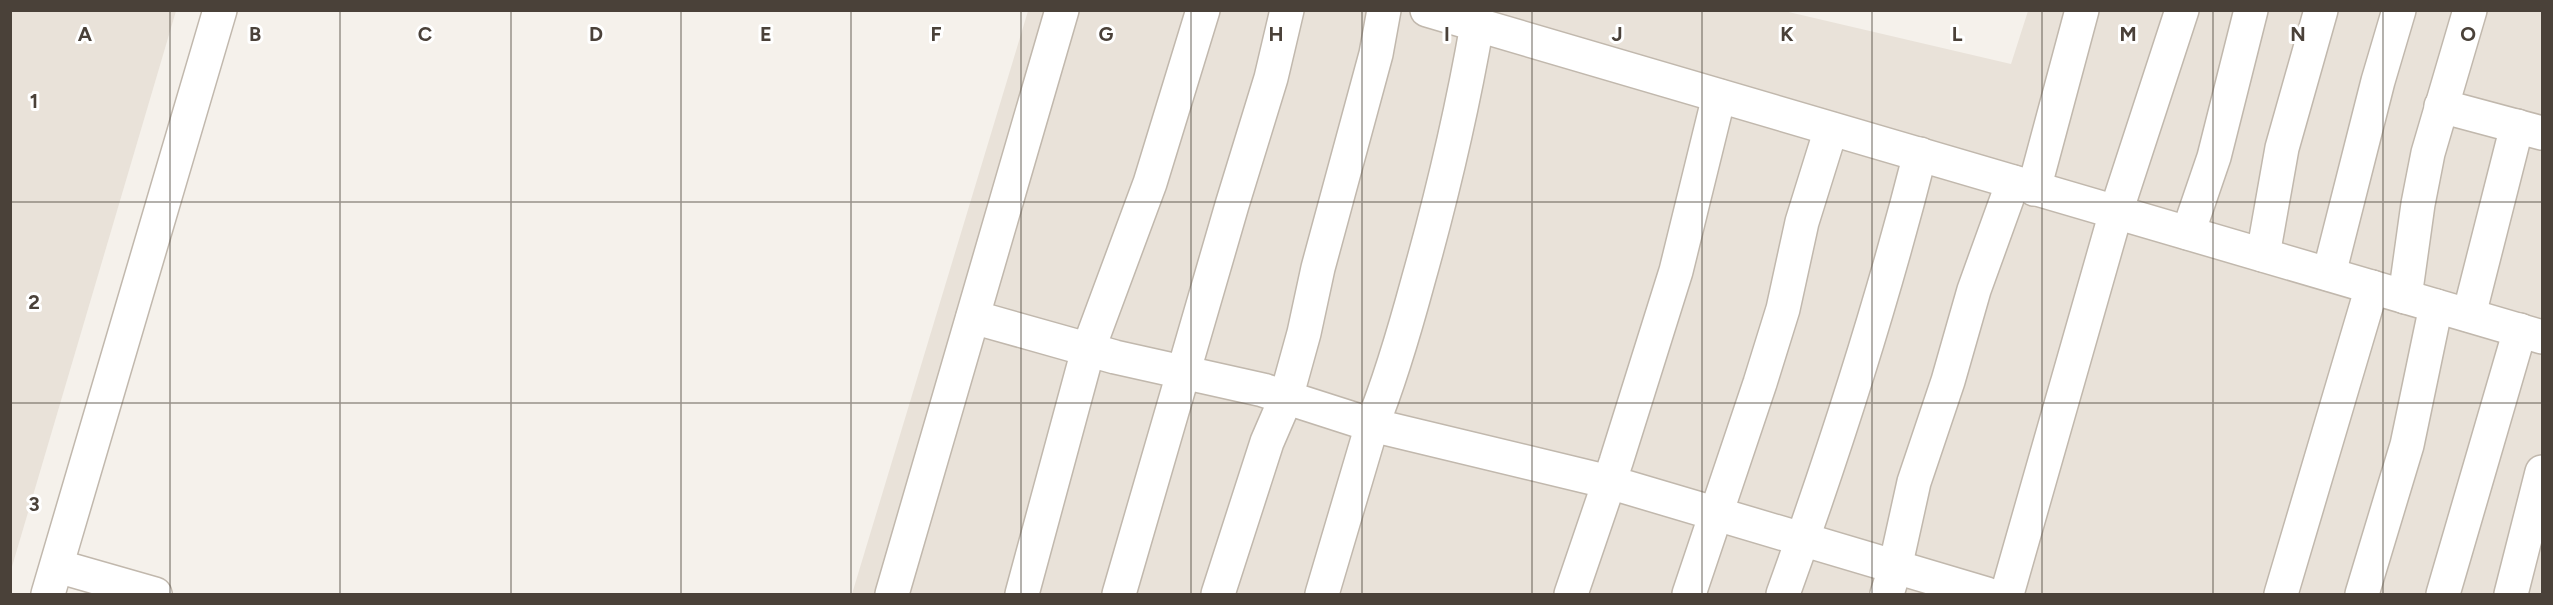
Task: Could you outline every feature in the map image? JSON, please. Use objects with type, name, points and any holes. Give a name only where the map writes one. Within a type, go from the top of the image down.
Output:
[{"type":"street","points":[[155,594],[52,580],[220,10]]},
{"type":"street","points":[[892,594],[1062,10]]},
{"type":"street","points":[[1022,594],[1088,350],[1150,183],[1203,10]]},
{"type":"street","points":[[1119,594],[1271,78],[1287,10]]},
{"type":"street","points":[[1218,594],[1268,442],[1286,398],[1304,333],[1333,205],[1376,54],[1384,10]]},
{"type":"street","points":[[1426,10],[2469,315],[2535,328],[2443,594]]},
{"type":"street","points":[[1891,581],[1914,482],[1948,381],[1974,290],[2024,185],[2082,10]]},
{"type":"street","points":[[2007,594],[2116,212],[2182,10]]},
{"type":"street","points":[[2188,233],[2214,157],[2252,10]]},
{"type":"street","points":[[2263,255],[2282,148],[2321,10]]},
{"type":"street","points":[[2329,274],[2378,81],[2399,10]]},
{"type":"street","points":[[2362,594],[2407,445],[2421,301],[2418,204],[2440,106],[2470,10]]},
{"type":"street","points":[[1322,594],[1372,425],[1401,341],[1435,222],[1465,94],[1477,25]]},
{"type":"street","points":[[1571,594],[1676,271],[1719,96]]},
{"type":"street","points":[[2440,106],[2530,130],[2469,315]]},
{"type":"street","points":[[1689,594],[1783,309],[1802,222],[1831,129]]},
{"type":"street","points":[[1783,594],[1821,490],[1879,309],[1920,154]]},
{"type":"street","points":[[2281,594],[2372,286]]},
{"type":"street","points":[[973,317],[1088,350],[1263,390],[1372,425],[1609,482],[1717,513],[1802,540],[1891,581],[1987,594]]},
{"type":"street","points":[[2511,594],[2542,472]]},
{"type":"shaded area","points":[[1780,10],[2011,64],[2028,11],[2542,11],[2542,594],[852,594],[1028,11]]},
{"type":"shaded area","points":[[10,11],[176,11],[11,570]]}]
